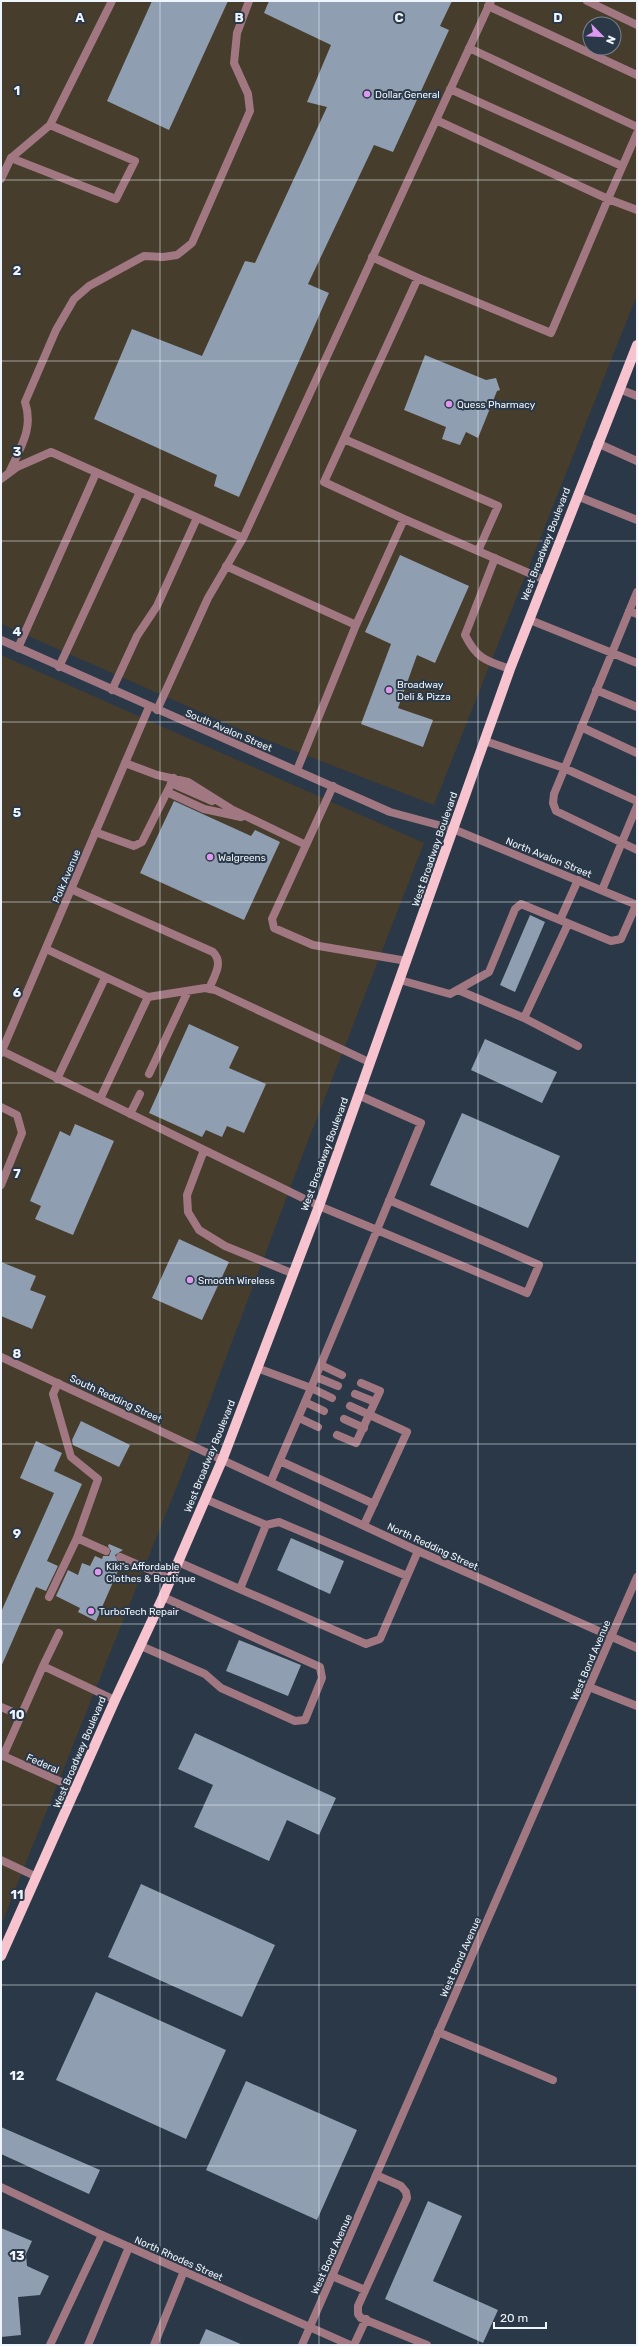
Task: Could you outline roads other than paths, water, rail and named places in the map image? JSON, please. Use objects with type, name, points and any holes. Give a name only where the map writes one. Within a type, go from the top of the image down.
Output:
[{"type":"main road","name":"West Broadway Boulevard","points":[[1,1956],[77,1789],[115,1700],[163,1597],[223,1458],[319,1206],[510,669],[597,443],[637,345]]},
{"type":"street","points":[[1,179],[11,158],[50,125],[112,1]]},
{"type":"street","points":[[9,473],[29,426],[25,402],[56,330],[74,299],[89,286],[144,256],[163,257],[177,255],[192,243],[250,111],[248,94],[234,63],[237,33],[249,1]]},
{"type":"street","points":[[588,1],[637,25]]},
{"type":"street","points":[[157,710],[208,598],[243,538],[490,4],[637,75]]},
{"type":"street","points":[[469,48],[637,127]]},
{"type":"street","points":[[450,89],[622,166]]},
{"type":"street","points":[[436,120],[608,199],[637,210]]},
{"type":"street","points":[[11,158],[116,199],[135,161],[50,125]]},
{"type":"street","points":[[372,257],[418,278],[551,333],[637,133]]},
{"type":"street","points":[[418,278],[324,482],[404,519],[544,580]]},
{"type":"street","points":[[619,389],[637,396]]},
{"type":"street","points":[[344,439],[498,506],[478,551]]},
{"type":"street","points":[[597,443],[637,461]]},
{"type":"street","points":[[1,479],[17,467],[51,452],[243,538]]},
{"type":"street","points":[[18,648],[96,472]]},
{"type":"street","points":[[59,667],[140,492]]},
{"type":"street","points":[[577,496],[637,520]]},
{"type":"street","points":[[112,690],[137,636],[157,606],[197,518]]},
{"type":"street","points":[[297,770],[356,626],[404,519]]},
{"type":"street","points":[[495,558],[465,635],[473,651],[485,661],[510,669]]},
{"type":"street","points":[[226,566],[356,626]]},
{"type":"street","points":[[637,592],[633,613],[612,652],[564,768],[554,794],[553,803],[556,811],[637,850]]},
{"type":"street","points":[[530,620],[637,663]]},
{"type":"street","name":"South Avalon Street","points":[[1,640],[148,707],[297,770],[390,812],[453,829]]},
{"type":"street","points":[[596,690],[637,707]]},
{"type":"street","name":"Polk Avenue","points":[[1,1052],[148,707]]},
{"type":"street","points":[[581,727],[637,753]]},
{"type":"street","points":[[485,741],[564,768],[637,801]]},
{"type":"street","points":[[124,763],[173,781],[306,845]]},
{"type":"street","points":[[96,832],[134,846],[142,842],[173,781]]},
{"type":"street","points":[[173,781],[188,782],[231,809]]},
{"type":"street","points":[[333,786],[272,919],[274,928],[313,945],[407,962]]},
{"type":"street","points":[[167,792],[204,809],[251,819]]},
{"type":"street","points":[[602,890],[637,806]]},
{"type":"street","name":"North Avalon Street","points":[[453,829],[637,905]]},
{"type":"street","points":[[560,920],[578,880]]},
{"type":"street","points":[[71,889],[213,952],[218,957],[219,965],[209,989]]},
{"type":"street","points":[[400,980],[450,994],[489,972],[515,909],[521,904],[611,941],[621,939],[637,905]]},
{"type":"street","points":[[524,1018],[568,924]]},
{"type":"street","points":[[46,949],[148,997],[209,989],[369,1062]]},
{"type":"street","points":[[57,1079],[105,978]]},
{"type":"street","points":[[458,990],[524,1018],[578,1046]]},
{"type":"street","points":[[149,1074],[188,991]]},
{"type":"street","points":[[100,1099],[148,997]]},
{"type":"street","points":[[1,1052],[319,1206],[527,1293],[539,1265],[389,1200]]},
{"type":"street","points":[[130,1114],[140,1094]]},
{"type":"street","points":[[271,1481],[299,1418],[421,1123],[358,1095]]},
{"type":"street","points":[[1,1107],[17,1114],[22,1134],[1,1185]]},
{"type":"street","points":[[204,1150],[187,1195],[188,1212],[199,1230],[225,1246],[294,1274]]},
{"type":"street","name":"South Redding Street","points":[[1,1356],[223,1458]]},
{"type":"street","points":[[321,1365],[342,1375]]},
{"type":"street","points":[[257,1368],[311,1388],[332,1398]]},
{"type":"street","points":[[316,1377],[338,1386]]},
{"type":"street","points":[[49,1597],[77,1538],[98,1479],[71,1457],[53,1394],[58,1383]]},
{"type":"street","points":[[337,1435],[356,1444],[370,1415],[380,1391],[361,1383]]},
{"type":"street","points":[[355,1394],[375,1402]]},
{"type":"street","points":[[305,1402],[324,1411]]},
{"type":"street","points":[[350,1406],[407,1432],[364,1525]]},
{"type":"street","points":[[299,1418],[318,1426]]},
{"type":"street","points":[[344,1419],[364,1428]]},
{"type":"street","name":"North Redding Street","points":[[223,1458],[418,1551],[637,1648]]},
{"type":"street","points":[[280,1461],[374,1504]]},
{"type":"street","points":[[206,1499],[266,1525],[279,1522],[407,1576]]},
{"type":"street","points":[[240,1589],[266,1525]]},
{"type":"street","points":[[77,1538],[106,1551]]},
{"type":"street","points":[[178,1562],[366,1644],[380,1639],[418,1551]]},
{"type":"street","points":[[120,1557],[171,1579]]},
{"type":"street","name":"West Bond Avenue","points":[[302,2345],[637,1577]]},
{"type":"street","points":[[141,1646],[206,1674],[221,1688],[295,1721],[305,1720],[322,1678],[320,1667],[163,1597]]},
{"type":"street","points":[[2,1756],[59,1633]]},
{"type":"street","points":[[43,1666],[115,1700]]},
{"type":"street","points":[[589,1687],[637,1706]]},
{"type":"street","points":[[1,1706],[20,1716]]},
{"type":"street","name":"Federal","points":[[2,1756],[77,1789]]},
{"type":"street","points":[[1,1860],[37,1877]]},
{"type":"street","points":[[438,2032],[553,2080]]},
{"type":"street","points":[[376,2175],[401,2186],[406,2192],[407,2198],[358,2306],[358,2314],[366,2319],[427,2345]]},
{"type":"street","name":"North Rhodes Street","points":[[1,2187],[102,2235],[350,2345]]},
{"type":"street","points":[[50,2345],[102,2235]]},
{"type":"street","points":[[88,2345],[129,2247]]},
{"type":"street","points":[[154,2345],[184,2271]]},
{"type":"street","points":[[332,2276],[365,2290]]},
{"type":"street","points":[[354,2345],[366,2319]]},
{"type":"place","name":"Dollar General","points":[[367,94]]},
{"type":"place","name":"Quess Pharmacy","points":[[449,404]]},
{"type":"place","name":"Broadway Deli & Pizza","points":[[389,690]]},
{"type":"place","name":"Walgreens","points":[[210,857]]},
{"type":"place","name":"Smooth Wireless","points":[[190,1280]]},
{"type":"place","name":"Kiki's Affordable Clothes & Boutique","points":[[98,1572]]},
{"type":"place","name":"TurboTech Repair","points":[[91,1611]]}]
